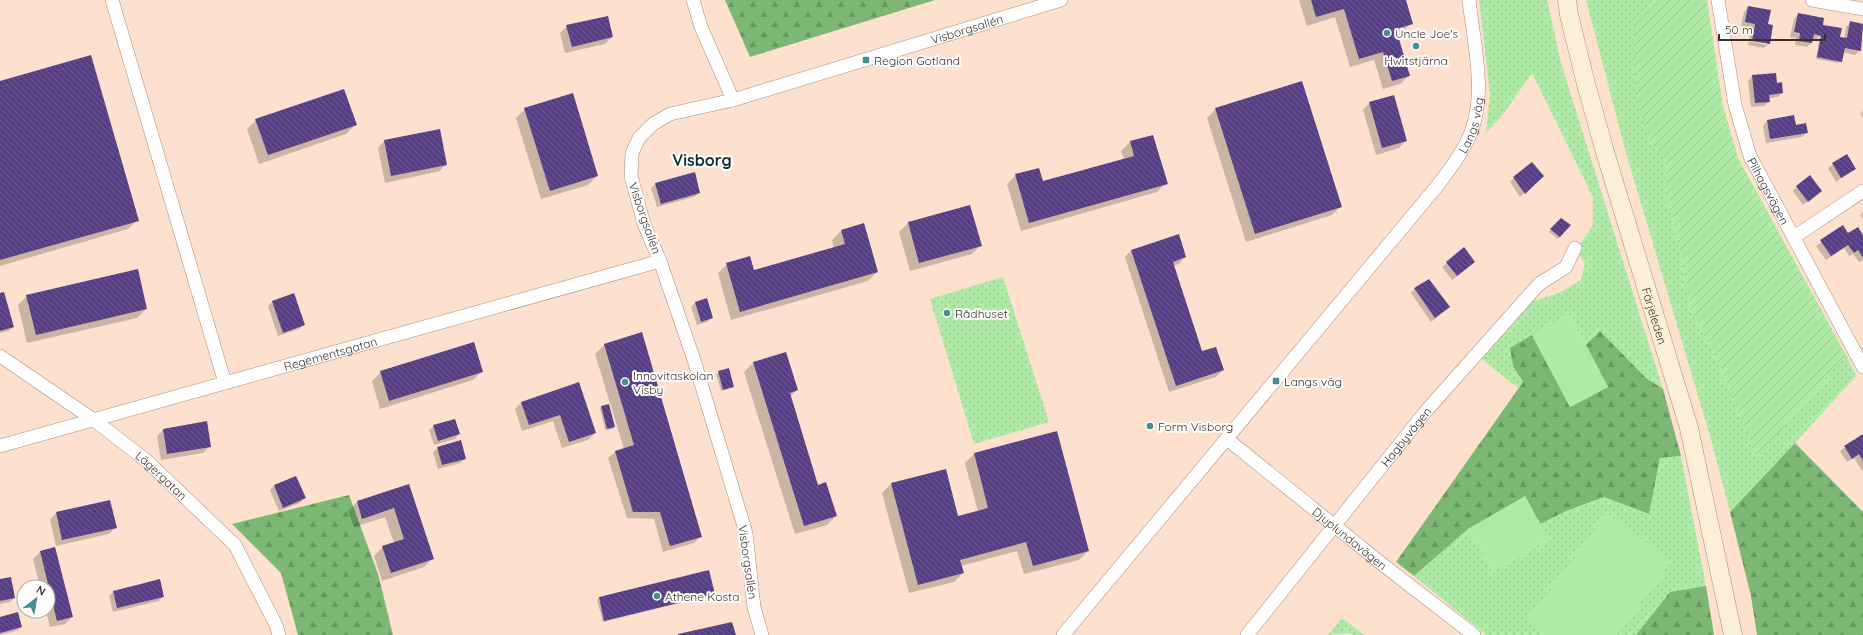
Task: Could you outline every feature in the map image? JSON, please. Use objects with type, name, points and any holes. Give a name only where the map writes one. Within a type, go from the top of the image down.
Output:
[{"type":"main road","name":"Färjeleden","points":[[1567,0],[1569,15],[1584,77],[1605,152],[1689,428],[1733,635]]},
{"type":"street","points":[[112,0],[225,383]]},
{"type":"street","points":[[693,0],[701,27],[733,100]]},
{"type":"street","name":"Visborgsallén","points":[[762,635],[754,607],[746,533],[694,360],[660,261],[644,224],[631,176],[632,153],[639,138],[653,124],[670,114],[733,100],[1061,0]]},
{"type":"street","name":"Langs väg","points":[[1063,635],[1438,185],[1465,147],[1475,121],[1479,99],[1469,0]]},
{"type":"street","name":"Pilhagsvägen","points":[[1718,0],[1734,105],[1750,156],[1794,237],[1859,348],[1863,367]]},
{"type":"street","points":[[1812,0],[1863,9]]},
{"type":"street","points":[[1794,237],[1863,191]]},
{"type":"street","name":"Hagbyvägen","points":[[1247,635],[1426,411],[1482,346],[1539,284],[1566,267],[1574,248]]},
{"type":"street","name":"Regementsgatan","points":[[0,446],[660,261]]},
{"type":"street","name":"Lägergatan","points":[[0,356],[94,420],[147,461],[235,546],[276,625],[279,635]]},
{"type":"street","name":"Djuplundavägen","points":[[1227,439],[1474,635]]},
{"type":"green space","points":[[725,0],[935,0],[750,57]]},
{"type":"green space","points":[[1479,0],[1547,0],[1561,63],[1663,389],[1646,378],[1600,332],[1586,345],[1570,315],[1510,348],[1513,366],[1523,382],[1518,388],[1479,357],[1530,302],[1559,293],[1581,280],[1585,263],[1575,248],[1593,225],[1593,197],[1532,73],[1502,116],[1486,133],[1490,94]]},
{"type":"green space","points":[[1586,0],[1655,0],[1634,20],[1649,142],[1666,160],[1667,196],[1681,255],[1690,310],[1714,352],[1756,457],[1846,355],[1856,376],[1730,512],[1710,436],[1626,153]]},
{"type":"green space","points":[[1655,0],[1707,0],[1723,106],[1738,158],[1846,355],[1756,458],[1714,352],[1690,310],[1681,255],[1667,196],[1666,160],[1649,142],[1635,93],[1634,20]]},
{"type":"green space","points":[[1003,277],[1049,422],[974,444],[930,299]]},
{"type":"green space","points":[[1570,315],[1608,387],[1570,407],[1532,335]]},
{"type":"green space","points":[[1600,331],[1646,378],[1663,389],[1681,456],[1660,458],[1649,514],[1604,497],[1566,511],[1540,524],[1525,497],[1468,529],[1414,576],[1396,562],[1523,382],[1513,366],[1510,348],[1532,335],[1570,407],[1608,387],[1586,345]]},
{"type":"green space","points":[[1795,443],[1863,512],[1863,635],[1757,635],[1751,596],[1730,512]]},
{"type":"green space","points":[[1681,456],[1706,586],[1670,592],[1636,635],[1486,635],[1414,576],[1468,529],[1493,571],[1549,539],[1540,524],[1566,511],[1604,497],[1648,514],[1660,458]]},
{"type":"green space","points":[[349,495],[378,574],[393,635],[298,635],[281,573],[232,524]]},
{"type":"green space","points":[[1525,496],[1549,539],[1493,571],[1468,529]]},
{"type":"green space","points":[[1607,513],[1672,561],[1617,635],[1544,635],[1527,622]]},
{"type":"green space","points":[[1706,586],[1714,635],[1636,635],[1670,592]]},
{"type":"green space","points":[[1342,618],[1364,635],[1353,635],[1349,633],[1328,635]]},
{"type":"building","points":[[1311,0],[1406,0],[1413,24],[1396,29],[1410,76],[1392,81],[1383,52],[1359,59],[1344,9],[1316,17]]},
{"type":"building","points":[[1748,6],[1771,10],[1768,24],[1773,25],[1770,44],[1752,41],[1755,24],[1745,22]]},
{"type":"building","points":[[1798,13],[1824,18],[1823,25],[1842,28],[1840,37],[1847,38],[1850,21],[1863,24],[1861,51],[1845,48],[1842,62],[1817,57],[1821,36],[1814,34],[1812,43],[1799,41],[1800,33],[1794,32]]},
{"type":"building","points":[[608,16],[613,37],[572,47],[566,25]]},
{"type":"building","points":[[91,55],[139,221],[0,260],[0,81]]},
{"type":"building","points":[[1776,73],[1777,83],[1782,82],[1783,93],[1769,95],[1770,102],[1755,103],[1752,75]]},
{"type":"building","points":[[1302,81],[1342,207],[1255,234],[1215,108]]},
{"type":"building","points":[[344,89],[357,125],[268,155],[255,119]]},
{"type":"building","points":[[573,93],[598,176],[550,191],[524,108]]},
{"type":"building","points":[[1394,95],[1407,141],[1382,148],[1369,102]]},
{"type":"building","points":[[1794,115],[1796,125],[1806,123],[1808,133],[1770,139],[1767,120]]},
{"type":"building","points":[[440,129],[447,165],[391,176],[384,140]]},
{"type":"building","points":[[1153,135],[1168,184],[1029,223],[1015,174],[1039,168],[1043,181],[1134,156],[1130,141]]},
{"type":"building","points":[[1847,154],[1856,169],[1841,178],[1832,163]]},
{"type":"building","points":[[1532,162],[1544,176],[1525,194],[1513,177]]},
{"type":"building","points":[[695,172],[700,193],[661,204],[655,183]]},
{"type":"building","points":[[1810,175],[1822,191],[1808,202],[1796,186]]},
{"type":"building","points":[[970,205],[982,246],[919,263],[908,222]]},
{"type":"building","points":[[1561,218],[1571,225],[1560,237],[1550,229]]},
{"type":"building","points":[[864,223],[878,272],[740,312],[726,263],[750,256],[754,270],[845,244],[841,230]]},
{"type":"building","points":[[1843,225],[1848,233],[1858,227],[1863,235],[1863,258],[1858,250],[1854,253],[1848,245],[1831,256],[1820,240]]},
{"type":"building","points":[[1179,234],[1186,257],[1173,262],[1202,351],[1216,347],[1224,370],[1176,386],[1131,250]]},
{"type":"building","points":[[1464,247],[1475,262],[1457,276],[1446,262]]},
{"type":"building","points":[[138,269],[147,309],[36,335],[26,295]]},
{"type":"building","points":[[1429,279],[1450,307],[1435,318],[1414,288]]},
{"type":"building","points":[[4,292],[14,327],[0,331],[0,293]]},
{"type":"building","points":[[294,293],[305,325],[283,333],[272,301]]},
{"type":"building","points":[[707,298],[713,318],[701,322],[695,302]]},
{"type":"building","points":[[642,332],[702,537],[670,546],[660,512],[633,512],[615,451],[634,445],[604,344]]},
{"type":"building","points":[[474,342],[483,372],[389,401],[380,371]]},
{"type":"building","points":[[786,352],[798,390],[790,393],[818,485],[826,482],[837,516],[804,526],[753,362]]},
{"type":"building","points":[[729,368],[734,387],[723,390],[718,371]]},
{"type":"building","points":[[579,382],[596,433],[569,442],[560,415],[529,425],[521,402]]},
{"type":"building","points":[[609,404],[615,427],[607,429],[601,406]]},
{"type":"building","points":[[455,419],[460,434],[438,441],[433,425]]},
{"type":"building","points":[[207,421],[211,447],[167,454],[163,429]]},
{"type":"building","points":[[1057,431],[1089,551],[1033,566],[1026,542],[960,560],[964,573],[918,585],[891,483],[946,469],[958,516],[988,508],[974,453]]},
{"type":"building","points":[[1863,434],[1863,461],[1859,454],[1852,459],[1844,446]]},
{"type":"building","points":[[461,440],[466,459],[442,465],[437,447]]},
{"type":"building","points":[[296,476],[306,498],[283,508],[274,485]]},
{"type":"building","points":[[409,484],[434,559],[391,573],[382,546],[404,539],[394,508],[362,519],[357,501]]},
{"type":"building","points":[[110,500],[117,528],[62,540],[56,512]]},
{"type":"building","points":[[55,547],[73,617],[57,621],[56,579],[47,579],[40,551]]},
{"type":"building","name":"Athene Kosta","points":[[709,570],[715,594],[604,621],[599,597]]},
{"type":"building","points":[[11,577],[15,598],[0,601],[0,579]]},
{"type":"building","points":[[160,579],[164,597],[117,608],[113,591]]},
{"type":"building","points":[[16,613],[16,619],[20,619],[22,627],[0,633],[0,617]]},
{"type":"building","points":[[732,622],[736,635],[678,635],[678,634]]},
{"type":"place","name":"Uncle Joe's","points":[[1387,33]]},
{"type":"place","name":"Hwitstjärna","points":[[1416,46]]},
{"type":"place","name":"Region Gotland","points":[[866,60]]},
{"type":"place","name":"Rådhuset","points":[[947,313]]},
{"type":"place","name":"Langs väg","points":[[1276,381]]},
{"type":"place","name":"Innovitaskolan Visby","points":[[625,382]]},
{"type":"place","name":"Form Visborg","points":[[1150,426]]},
{"type":"place","name":"Athene Kosta","points":[[657,596]]},
{"type":"district","name":"Visborg","points":[[702,160]]}]
